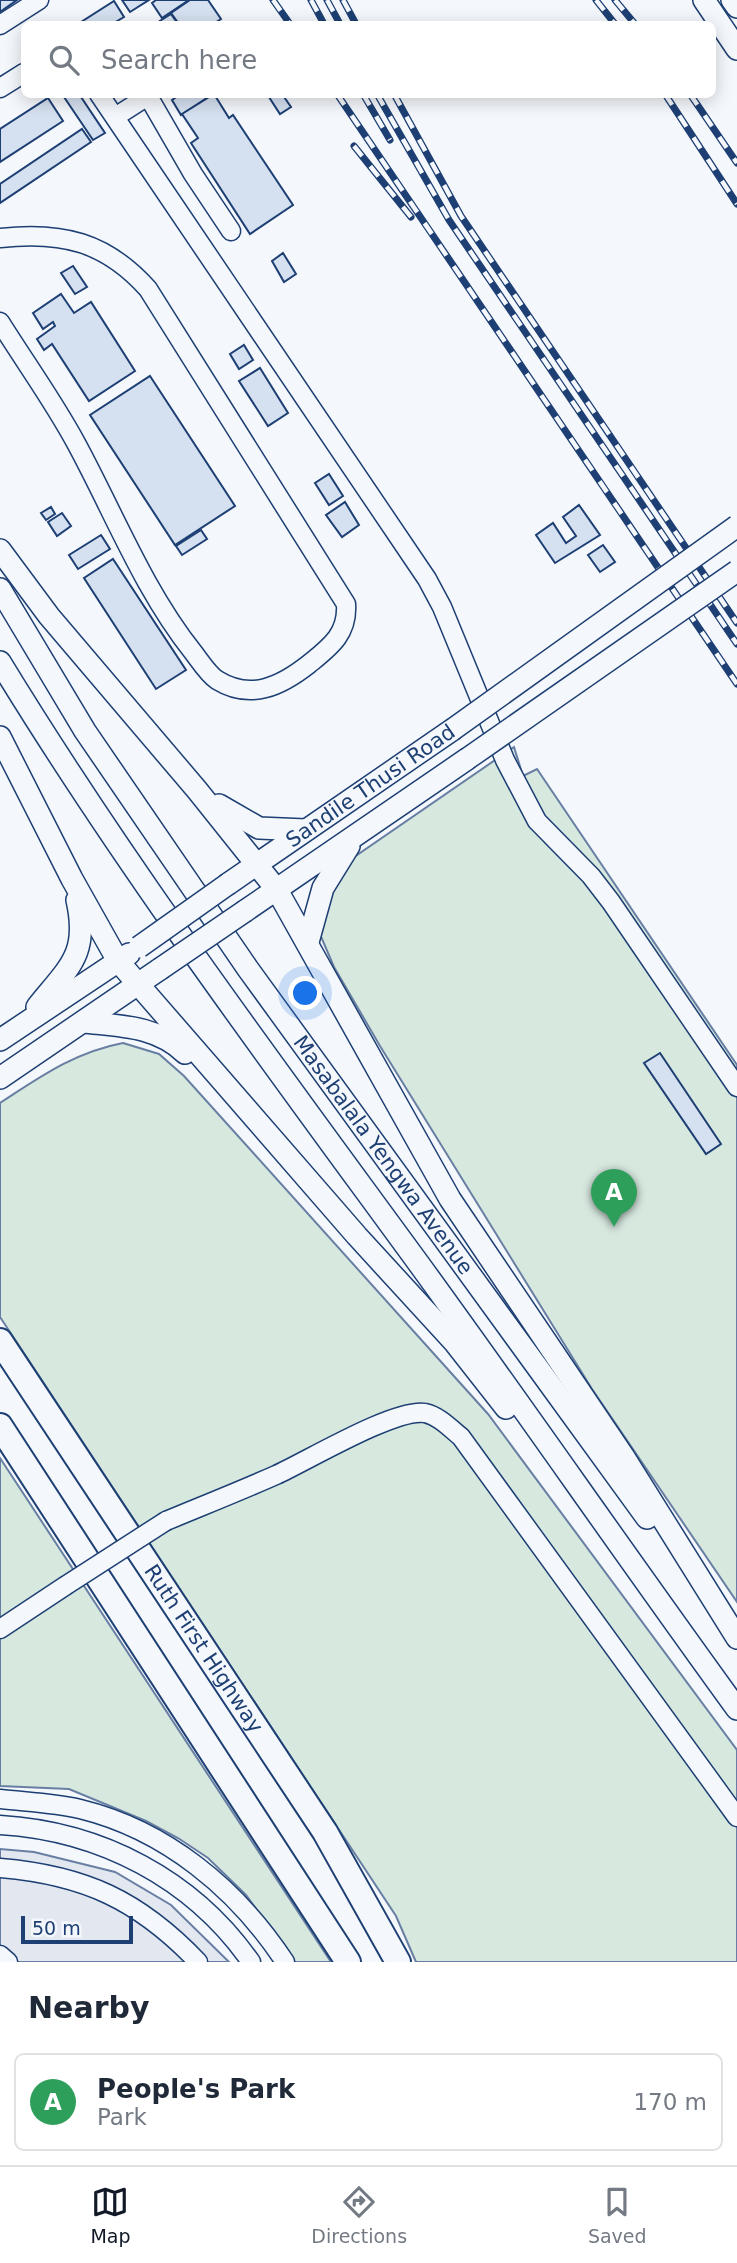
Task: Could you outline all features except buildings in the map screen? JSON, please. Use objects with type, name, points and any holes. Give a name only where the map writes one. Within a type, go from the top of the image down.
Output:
[{"type":"highway","name":"Ruth First Highway","points":[[0,1341],[325,1832],[398,1962]]},
{"type":"highway","points":[[0,1426],[348,1962]]},
{"type":"main road","points":[[704,0],[737,49]]},
{"type":"main road","points":[[732,0],[737,7]]},
{"type":"main road","name":"Sandile Thusi Road","points":[[0,1040],[452,730],[737,526]]},
{"type":"main road","points":[[0,550],[49,616],[197,790],[277,890],[450,1199],[624,1457],[737,1640]]},
{"type":"main road","name":"Sandile Thusi Road","points":[[0,1078],[277,890],[737,571]]},
{"type":"main road","name":"Masabalala Yengwa Avenue","points":[[0,589],[85,732],[248,969],[737,1640]]},
{"type":"main road","name":"Masabalala Yengwa Avenue","points":[[0,662],[37,722],[207,973],[464,1326],[737,1709]]},
{"type":"main road","points":[[0,737],[72,879],[118,961],[251,1115],[455,1343],[656,1597]]},
{"type":"main road","points":[[197,790],[247,824],[269,830],[306,830]]},
{"type":"main road","points":[[308,942],[323,888],[356,835]]},
{"type":"main road","points":[[23,1025],[65,973],[79,950],[82,926],[72,879]]},
{"type":"main road","points":[[84,1022],[139,1028],[165,1037],[251,1115]]},
{"type":"street","points":[[0,25],[38,0]]},
{"type":"street","points":[[0,88],[21,75]]},
{"type":"street","points":[[102,98],[427,579],[443,607],[505,760],[537,821],[591,876],[611,902],[737,1087]]},
{"type":"street","points":[[115,117],[145,98]]},
{"type":"street","points":[[152,98],[192,174],[231,231]]},
{"type":"street","points":[[0,237],[27,235],[66,238],[110,254],[148,289],[341,595],[346,615],[342,632],[333,644],[292,677],[267,690],[249,691],[215,679],[187,643],[138,568],[75,440],[0,321]]},
{"type":"street","points":[[0,1629],[166,1521],[280,1473],[373,1428],[410,1414],[424,1413],[438,1418],[461,1437],[737,1817]]},
{"type":"street","points":[[0,1799],[79,1809],[114,1820],[170,1845],[226,1890],[269,1937],[285,1962]]},
{"type":"street","points":[[0,1825],[39,1829],[78,1838],[144,1864],[183,1891],[217,1920],[251,1962]]},
{"type":"street","points":[[0,1868],[56,1874],[120,1899],[160,1926],[198,1962]]},
{"type":"street","points":[[0,1955],[8,1962]]},
{"type":"shaded area","points":[[514,747],[523,776],[537,769],[737,1065],[737,1602],[592,1389],[380,1046],[334,967],[319,932],[328,895],[347,862]]},
{"type":"shaded area","points":[[123,1043],[159,1054],[184,1076],[488,1414],[737,1750],[737,1962],[416,1962],[396,1916],[0,1317],[0,1103],[74,1059]]},
{"type":"shaded area","points":[[0,1458],[331,1962],[295,1962],[246,1895],[208,1858],[178,1838],[146,1821],[69,1789],[0,1786]]},
{"type":"shaded area","points":[[0,1849],[34,1852],[115,1872],[171,1905],[229,1962],[0,1962]]},
{"type":"railway","points":[[273,0],[288,21]]},
{"type":"railway","points":[[311,0],[322,21]]},
{"type":"railway","points":[[327,0],[338,21]]},
{"type":"railway","points":[[343,0],[354,21]]},
{"type":"railway","points":[[596,0],[613,21]]},
{"type":"railway","points":[[615,0],[632,21]]},
{"type":"railway","points":[[340,98],[737,684]]},
{"type":"railway","points":[[365,98],[390,140]]},
{"type":"railway","points":[[379,98],[449,220],[737,644]]},
{"type":"railway","points":[[396,98],[461,216],[737,623]]},
{"type":"railway","points":[[668,98],[737,204]]},
{"type":"railway","points":[[693,98],[737,163]]},
{"type":"railway","points":[[354,146],[411,217]]},
{"type":"place","name":"People's Park","points":[[614,1227]]}]
